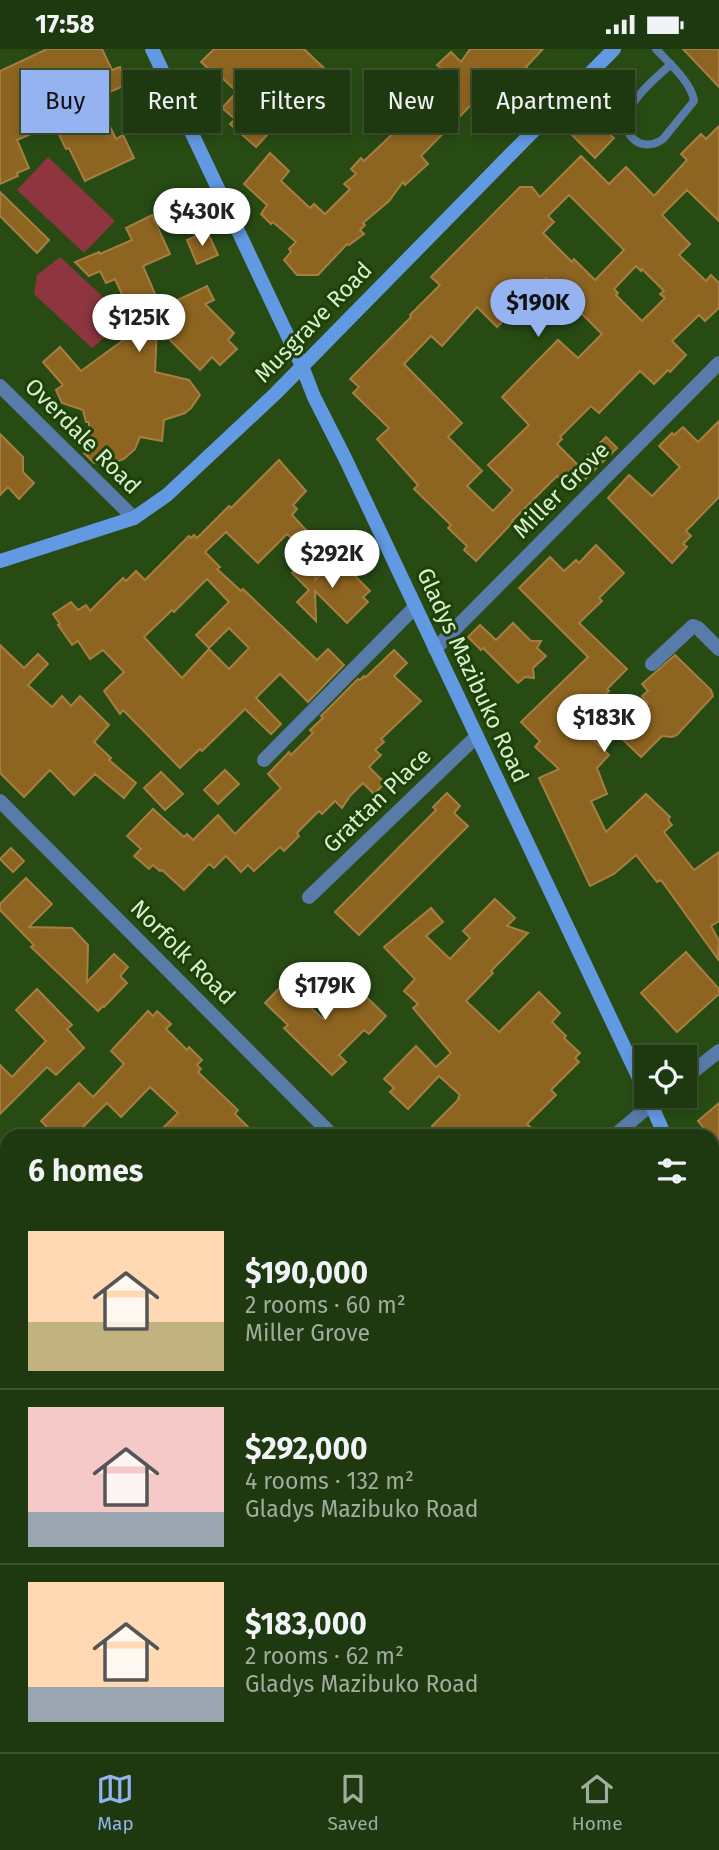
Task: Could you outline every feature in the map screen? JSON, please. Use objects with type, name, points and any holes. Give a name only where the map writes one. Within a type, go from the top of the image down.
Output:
[{"type":"street","name":"Gladys Mazibuko Road","points":[[152,49],[302,366],[314,397],[634,1062]]},
{"type":"street","name":"Musgrave Road","points":[[0,561],[134,518],[167,495],[276,393],[614,49]]},
{"type":"street","name":"Miller Grove","points":[[435,649],[719,363]]},
{"type":"street","name":"Overdale Road","points":[[0,386],[134,518]]},
{"type":"street","points":[[264,760],[415,607]]},
{"type":"street","points":[[652,664],[693,627],[698,628],[719,649]]},
{"type":"street","name":"Grattan Place","points":[[310,897],[477,736]]},
{"type":"street","name":"Norfolk Road","points":[[0,801],[326,1129]]},
{"type":"street","points":[[697,1069],[719,1051]]},
{"type":"street","points":[[621,1129],[641,1108]]},
{"type":"street","name":"Gladys Mazibuko Road","points":[[655,1108],[662,1129]]},
{"type":"lane","points":[[656,49],[670,64],[693,93],[694,101],[657,144],[648,145],[633,140],[626,126],[630,107],[670,64]]},
{"type":"shaded area","points":[[48,157],[115,221],[84,253],[17,190]]},
{"type":"shaded area","points":[[60,257],[127,319],[92,348],[34,294],[37,275]]},
{"type":"building","points":[[47,49],[102,49],[112,70],[120,67],[123,86],[109,92],[109,70],[21,70],[21,133],[33,133],[17,140],[29,168],[0,184],[0,71]]},
{"type":"building","points":[[214,49],[304,49],[326,70],[235,70],[235,90],[221,77],[221,70],[210,70],[201,62]]},
{"type":"building","points":[[470,49],[543,49],[525,70],[472,70],[472,104],[458,118],[458,70],[443,70],[437,65],[451,52],[461,62]]},
{"type":"building","points":[[683,49],[719,49],[719,87]]},
{"type":"building","points":[[235,94],[235,119],[222,108]]},
{"type":"building","points":[[109,125],[116,139],[123,135],[134,158],[85,181],[69,148],[66,149],[58,133],[109,133]]},
{"type":"building","points":[[719,126],[719,221],[687,190],[662,215],[690,244],[679,255],[706,281],[711,275],[719,283],[719,308],[705,321],[699,315],[672,341],[686,355],[670,372],[668,370],[654,384],[640,371],[599,413],[591,406],[560,437],[562,439],[557,444],[578,465],[606,437],[617,448],[573,491],[557,476],[476,561],[464,550],[467,546],[448,528],[451,525],[414,489],[418,485],[377,439],[389,428],[353,393],[359,387],[350,379],[440,285],[431,277],[520,187],[532,187],[540,197],[581,156],[609,184],[626,167],[654,196],[687,160],[681,154],[701,134],[706,139]],"holes":[[[569,195],[624,250],[595,280],[543,233],[554,222],[548,216]],[[636,266],[664,291],[660,294],[665,298],[642,321],[616,295],[618,293],[614,289]],[[546,278],[602,334],[578,358],[558,340],[502,397],[529,425],[488,465],[513,490],[493,511],[467,486],[482,471],[448,437],[462,423],[404,364],[431,336],[442,346],[477,307],[497,327]]]},
{"type":"building","points":[[240,133],[269,133],[256,147]]},
{"type":"building","points":[[394,133],[444,133],[421,156],[428,164],[405,185],[403,182],[389,201],[363,223],[365,225],[360,230],[364,234],[347,244],[318,275],[297,275],[284,260],[296,242],[261,214],[267,205],[244,184],[270,153],[289,171],[281,181],[310,208],[314,204],[325,214],[350,189],[344,184],[356,174],[351,169],[361,158],[364,161]]},
{"type":"building","points":[[608,133],[614,138],[595,158],[572,135]]},
{"type":"building","points":[[0,192],[49,240],[37,253],[0,216]]},
{"type":"building","points":[[152,215],[170,254],[143,266],[161,308],[207,286],[214,300],[205,304],[234,333],[228,340],[237,349],[220,365],[212,357],[200,370],[157,327],[155,372],[189,380],[200,395],[185,413],[164,420],[162,441],[140,437],[135,449],[124,459],[111,464],[94,463],[84,453],[89,441],[89,422],[86,422],[83,410],[62,403],[56,390],[63,385],[43,362],[60,347],[81,371],[144,325],[131,301],[126,303],[115,279],[106,283],[100,271],[89,276],[75,262],[132,240],[126,228]]},
{"type":"building","points":[[207,231],[218,255],[197,264],[187,240]]},
{"type":"building","points":[[719,421],[719,497],[686,531],[691,536],[683,544],[687,547],[672,563],[608,498],[629,475],[652,496],[680,467],[659,446],[672,433],[674,435],[683,427],[698,442]]},
{"type":"building","points":[[0,434],[23,457],[23,472],[34,483],[19,499],[8,487],[0,495]]},
{"type":"building","points":[[279,460],[306,491],[293,505],[297,509],[292,515],[306,530],[295,541],[287,534],[258,563],[226,532],[205,552],[220,567],[217,569],[241,591],[243,589],[317,660],[328,649],[344,665],[308,702],[280,674],[256,698],[281,724],[271,734],[245,709],[202,751],[200,749],[180,768],[123,710],[120,714],[104,691],[124,672],[103,650],[90,659],[78,641],[72,645],[53,614],[71,602],[78,610],[86,605],[90,611],[123,578],[126,581],[136,571],[145,580],[189,536],[191,538],[194,535],[197,538],[229,506],[231,508]],"holes":[[[207,579],[229,602],[196,635],[209,648],[229,628],[249,648],[229,669],[209,649],[182,678],[144,637]]]},
{"type":"building","points":[[596,545],[624,573],[599,598],[602,601],[579,623],[627,669],[576,723],[609,755],[597,768],[607,794],[591,801],[606,832],[646,794],[670,817],[668,820],[672,825],[664,832],[694,870],[719,852],[719,921],[711,926],[719,941],[718,959],[661,880],[657,882],[636,855],[614,874],[590,886],[539,778],[559,769],[535,747],[540,741],[521,722],[588,657],[519,588],[550,557],[564,571],[576,560],[579,563]]},
{"type":"building","points":[[337,558],[370,591],[363,597],[368,602],[347,623],[315,591],[316,621],[297,602],[309,590],[292,573],[303,561],[315,572],[315,580]]},
{"type":"building","points":[[513,623],[531,641],[541,641],[537,648],[546,656],[533,668],[534,678],[525,677],[518,683],[468,637],[480,625],[496,640]]},
{"type":"building","points":[[0,645],[24,668],[38,654],[48,664],[28,685],[52,707],[62,696],[71,706],[80,696],[109,725],[94,742],[111,758],[109,760],[136,783],[124,798],[95,774],[74,795],[50,770],[24,797],[0,773]]},
{"type":"building","points":[[394,650],[407,663],[394,676],[421,701],[381,739],[384,742],[375,750],[381,755],[369,767],[385,783],[374,794],[363,783],[342,808],[335,801],[322,814],[319,811],[284,851],[280,847],[254,871],[248,865],[241,872],[226,856],[214,868],[209,864],[184,890],[162,870],[153,865],[149,869],[134,856],[141,849],[127,836],[153,809],[184,837],[187,834],[193,840],[218,815],[235,834],[281,788],[268,774],[289,752],[291,755],[313,733],[310,730],[323,718],[321,716],[358,679],[366,677]]},
{"type":"building","points":[[675,655],[711,690],[713,696],[677,735],[662,736],[641,757],[617,734],[648,703],[642,696],[648,691],[642,684]]},
{"type":"building","points":[[225,770],[239,784],[218,804],[204,790]]},
{"type":"building","points":[[161,772],[183,794],[165,810],[144,788]]},
{"type":"building","points":[[447,793],[460,806],[454,813],[468,826],[359,935],[335,912],[436,810],[433,807]]},
{"type":"building","points":[[11,848],[24,861],[13,872],[0,859]]},
{"type":"building","points":[[26,878],[52,904],[29,927],[72,928],[88,945],[87,982],[114,954],[128,967],[120,976],[127,983],[98,1011],[31,947],[34,945],[0,910],[0,904]]},
{"type":"building","points":[[495,899],[515,918],[507,926],[528,933],[466,1001],[499,1032],[539,992],[560,1013],[552,1022],[580,1053],[575,1058],[579,1062],[551,1090],[556,1095],[527,1124],[532,1129],[435,1129],[432,1126],[460,1095],[439,1076],[408,1109],[390,1092],[394,1088],[384,1079],[416,1046],[436,1067],[451,1053],[413,1008],[418,1004],[404,991],[415,979],[384,947],[431,908],[443,922],[426,936],[450,959],[470,938],[463,931]]},
{"type":"building","points":[[686,952],[719,989],[719,994],[677,1032],[641,993]]},
{"type":"building","points":[[291,976],[308,993],[302,999],[323,1019],[357,988],[386,1016],[369,1034],[364,1030],[339,1055],[346,1062],[332,1075],[284,1028],[288,1025],[265,1003]]},
{"type":"building","points":[[37,989],[72,1025],[67,1029],[84,1048],[56,1075],[47,1067],[0,1114],[0,1065],[12,1077],[46,1041],[16,1010]]},
{"type":"building","points":[[148,1011],[153,1016],[157,1011],[171,1024],[166,1029],[187,1050],[189,1047],[202,1060],[197,1065],[201,1069],[198,1072],[238,1110],[235,1114],[250,1129],[162,1129],[178,1113],[150,1087],[121,1117],[107,1103],[81,1129],[47,1129],[41,1121],[79,1083],[93,1097],[124,1064],[111,1051]]},
{"type":"building","points":[[719,1103],[719,1129],[704,1129],[698,1121]]}]
